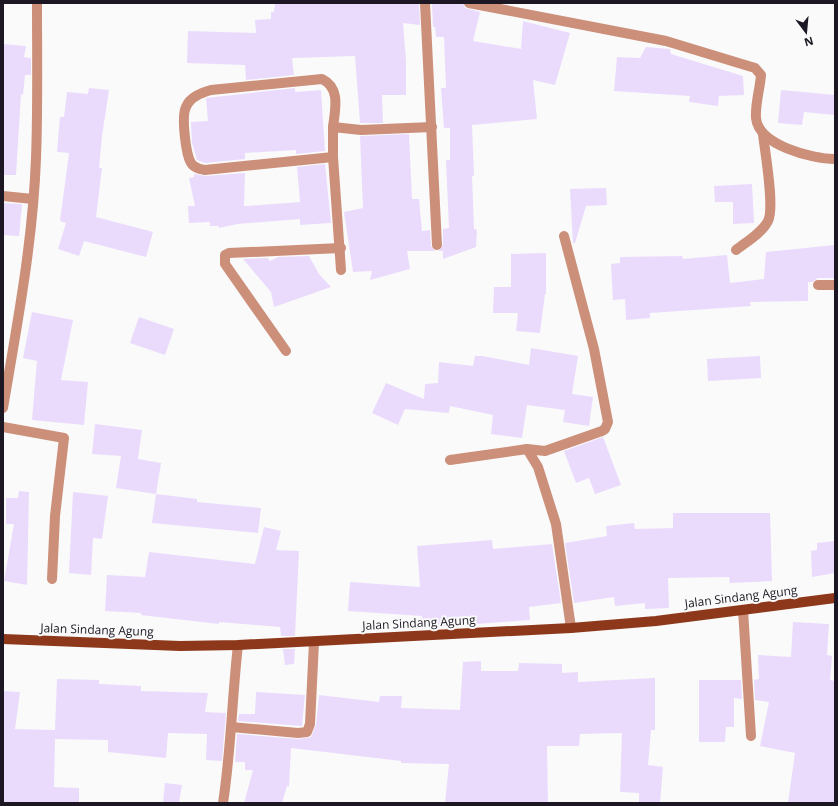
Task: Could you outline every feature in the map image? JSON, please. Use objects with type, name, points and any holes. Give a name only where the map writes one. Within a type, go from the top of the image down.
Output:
[{"type":"main road","name":"Jalan Sindang Agung","points":[[3,639],[180,646],[238,646],[571,628],[656,621],[835,598]]},
{"type":"street","points":[[3,408],[26,268],[33,199],[36,159],[37,3]]},
{"type":"street","points":[[425,3],[437,245]]},
{"type":"street","points":[[469,3],[666,41],[755,68],[761,75],[756,117],[758,126],[763,134],[773,142],[790,150],[835,159]]},
{"type":"street","points":[[333,157],[205,170],[198,168],[192,165],[189,157],[184,120],[185,108],[191,100],[200,94],[211,90],[322,79],[328,82],[333,88],[336,98],[333,127],[333,157],[341,248],[341,270]]},
{"type":"street","points":[[333,127],[361,130],[432,127]]},
{"type":"street","points":[[736,250],[763,229],[769,221],[770,201],[763,134]]},
{"type":"street","points":[[3,196],[33,199]]},
{"type":"street","points":[[450,460],[527,449],[545,451],[605,429],[608,422],[594,349],[564,236]]},
{"type":"street","points":[[286,351],[225,264],[225,255],[229,253],[341,248]]},
{"type":"street","points":[[818,285],[835,285]]},
{"type":"street","points":[[3,427],[64,438],[55,516],[52,579]]},
{"type":"street","points":[[527,449],[538,467],[556,524],[571,628]]},
{"type":"street","points":[[743,610],[751,736]]},
{"type":"street","points":[[231,727],[298,733],[307,732],[310,724],[314,642]]},
{"type":"street","points":[[223,803],[228,767],[238,646]]},
{"type":"building","points":[[275,3],[419,3],[420,25],[403,23],[406,61],[406,95],[382,95],[383,123],[360,123],[355,56],[292,58],[294,75],[246,80],[245,65],[187,63],[188,31],[256,33],[255,20],[271,19],[271,12],[274,12]]},
{"type":"building","points":[[432,3],[463,3],[465,8],[480,12],[473,41],[521,49],[523,21],[570,33],[555,85],[533,80],[537,119],[472,125],[474,176],[472,176],[474,229],[477,230],[476,247],[443,259],[443,251],[439,251],[443,245],[443,229],[449,228],[446,160],[450,160],[450,128],[444,128],[441,88],[446,88],[444,37],[436,37],[435,27],[433,27]]},
{"type":"building","points":[[3,44],[26,46],[24,57],[31,58],[31,75],[25,75],[23,95],[21,94],[16,175],[3,175]]},
{"type":"building","points":[[646,47],[670,49],[671,54],[743,76],[744,95],[719,96],[718,106],[689,102],[690,96],[614,91],[617,57],[640,58]]},
{"type":"building","points":[[89,88],[109,90],[102,136],[99,168],[102,168],[96,217],[153,232],[146,257],[84,241],[79,256],[58,249],[66,223],[60,221],[69,153],[57,152],[60,117],[64,117],[67,92],[88,94]]},
{"type":"building","points":[[295,88],[295,92],[321,90],[325,151],[296,154],[296,150],[245,153],[245,159],[205,163],[197,160],[192,143],[191,122],[208,121],[206,98]]},
{"type":"building","points":[[781,90],[835,95],[835,115],[804,112],[802,125],[778,123]]},
{"type":"building","points":[[409,134],[412,199],[419,199],[422,231],[430,230],[431,246],[435,251],[407,251],[410,269],[370,280],[372,271],[353,272],[344,212],[363,208],[360,136]]},
{"type":"building","points":[[325,164],[331,223],[300,225],[300,219],[237,224],[219,228],[219,226],[210,226],[210,222],[189,223],[188,206],[195,206],[189,178],[194,177],[194,174],[206,176],[245,173],[244,206],[300,202],[297,167]]},
{"type":"building","points":[[752,184],[754,223],[733,224],[733,202],[715,202],[714,186]]},
{"type":"building","points":[[606,188],[607,205],[586,206],[575,243],[573,243],[570,189]]},
{"type":"building","points":[[3,203],[22,204],[19,236],[3,235]]},
{"type":"building","points":[[835,245],[835,278],[818,278],[812,282],[808,282],[808,301],[750,302],[751,306],[650,313],[650,318],[626,320],[625,299],[613,300],[611,264],[620,263],[620,257],[682,256],[683,259],[727,255],[730,283],[764,279],[766,252]]},
{"type":"building","points":[[546,253],[546,294],[540,333],[516,331],[518,313],[493,313],[494,287],[511,287],[511,254]]},
{"type":"building","points":[[309,256],[319,274],[331,287],[274,307],[271,292],[243,259],[268,258],[270,261],[278,257]]},
{"type":"building","points":[[32,312],[73,320],[61,380],[88,382],[84,425],[32,420],[37,361],[23,358]]},
{"type":"building","points":[[139,317],[174,329],[165,355],[130,343]]},
{"type":"building","points":[[531,348],[578,356],[572,394],[593,397],[589,426],[563,422],[565,410],[527,405],[522,438],[491,434],[493,415],[450,406],[449,413],[405,409],[398,425],[372,413],[386,383],[424,399],[425,384],[438,383],[439,362],[473,366],[475,356],[482,356],[529,365]]},
{"type":"building","points":[[760,356],[761,378],[708,381],[707,359]]},
{"type":"building","points":[[95,424],[142,430],[138,459],[161,463],[156,494],[116,488],[121,456],[92,454]]},
{"type":"building","points":[[603,437],[621,485],[595,494],[589,478],[576,483],[564,451]]},
{"type":"building","points":[[19,491],[29,492],[27,585],[4,581],[14,524],[6,524],[6,498],[18,498]]},
{"type":"building","points":[[73,492],[108,496],[102,539],[93,538],[91,575],[69,573]]},
{"type":"building","points":[[156,494],[197,499],[197,502],[261,508],[258,533],[152,523]]},
{"type":"building","points":[[673,513],[770,513],[772,581],[730,583],[729,577],[668,578],[669,608],[645,609],[645,603],[615,606],[614,597],[574,603],[565,543],[607,536],[606,526],[634,523],[635,529],[673,528]]},
{"type":"building","points":[[264,527],[281,531],[276,550],[299,551],[295,636],[281,636],[280,627],[219,622],[219,624],[141,615],[141,613],[105,611],[107,575],[145,577],[149,552],[255,564]]},
{"type":"building","points":[[492,540],[493,549],[552,544],[561,603],[529,607],[530,620],[423,628],[422,616],[348,611],[350,582],[420,587],[417,546]]},
{"type":"building","points":[[835,541],[835,573],[812,577],[811,551],[817,550],[817,543]]},
{"type":"building","points":[[793,622],[829,624],[827,655],[832,656],[830,680],[835,681],[835,803],[788,803],[795,753],[760,746],[769,702],[755,700],[754,680],[759,679],[758,655],[791,657]]},
{"type":"building","points":[[283,649],[295,649],[294,664],[285,665]]},
{"type":"building","points":[[481,661],[481,671],[518,671],[519,663],[562,664],[562,673],[578,672],[578,682],[655,678],[655,730],[651,730],[648,765],[663,767],[660,803],[639,803],[639,793],[620,792],[622,733],[580,734],[579,746],[547,746],[548,803],[445,803],[449,764],[401,763],[401,761],[291,748],[289,786],[287,786],[282,803],[244,803],[253,770],[245,770],[245,762],[235,762],[237,734],[298,739],[311,737],[316,725],[319,695],[379,702],[380,696],[402,696],[401,708],[460,710],[463,662]]},
{"type":"building","points":[[57,679],[99,680],[99,684],[141,686],[141,691],[208,693],[205,712],[226,713],[222,761],[206,760],[207,734],[168,733],[166,758],[108,752],[108,740],[55,739],[54,787],[79,788],[79,803],[3,803],[3,691],[20,692],[15,729],[55,730]]},
{"type":"building","points":[[699,680],[741,680],[742,699],[734,698],[734,727],[726,727],[725,742],[699,742]]},
{"type":"building","points":[[256,692],[305,695],[302,726],[238,721],[239,714],[255,714]]},
{"type":"building","points":[[165,783],[182,785],[179,803],[163,803]]}]
